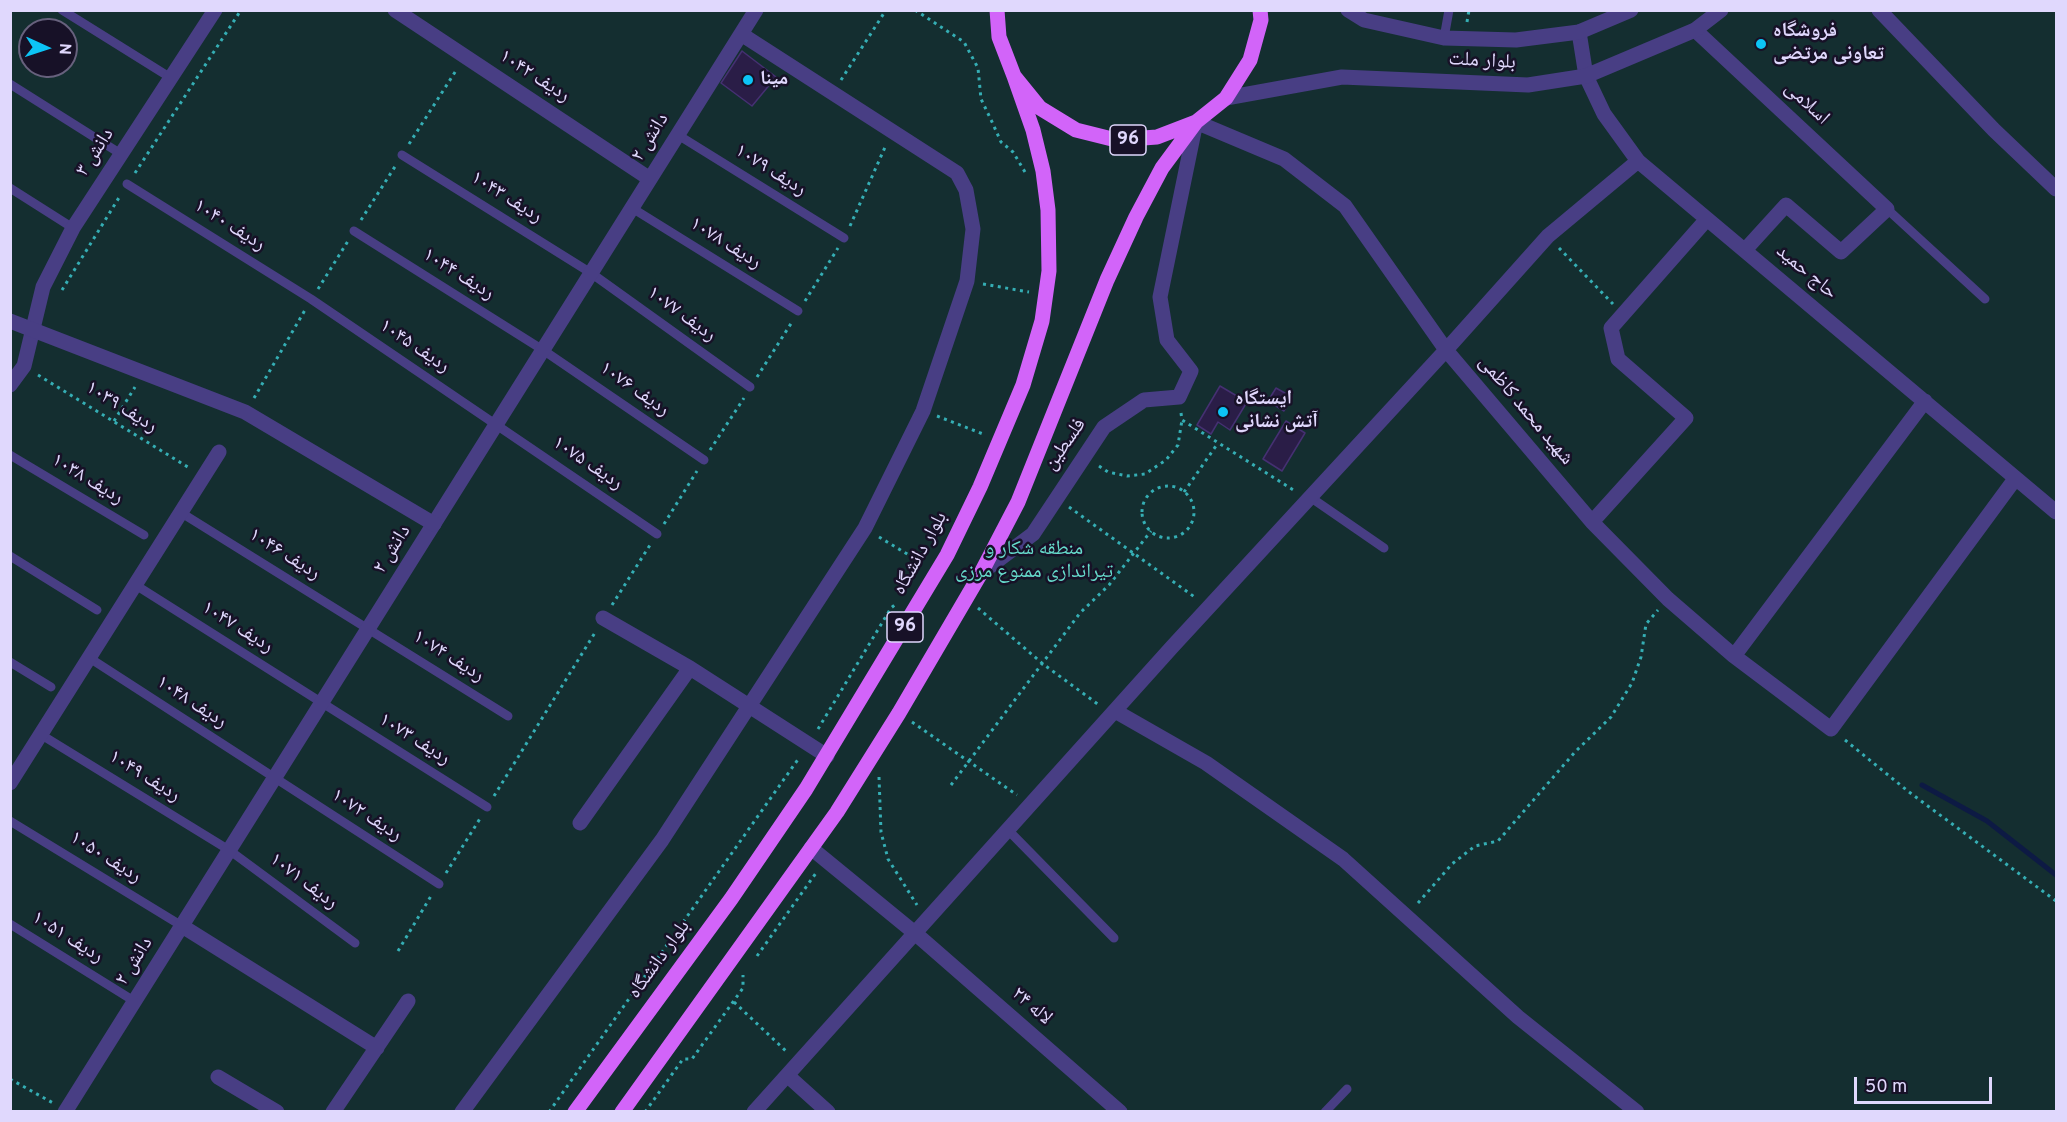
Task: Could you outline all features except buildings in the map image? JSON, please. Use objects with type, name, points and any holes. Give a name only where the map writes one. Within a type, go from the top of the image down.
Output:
[{"type":"main road","name":"96","points":[[997,10],[999,37],[1014,76],[1040,108],[1076,130],[1116,140],[1157,138],[1196,122]]},
{"type":"main road","name":"96","points":[[622,1112],[811,848],[899,713],[967,598],[1018,502],[1107,280],[1136,217],[1162,168],[1196,122],[1226,98],[1251,60],[1261,20],[1260,10]]},
{"type":"main road","name":"بلوار دانشگاه","points":[[575,1112],[731,899],[826,756],[936,573],[980,487],[1023,385],[1043,311],[1049,271],[1048,210],[1043,171],[1033,130],[1014,76]]},
{"type":"street","name":"دانش ۳","points":[[24,366],[43,287],[73,228],[215,10]]},
{"type":"street","name":"ردیف ۱۰۴۲","points":[[395,10],[650,179]]},
{"type":"street","name":"دانش ۲","points":[[66,1111],[756,10]]},
{"type":"street","name":"بلوار ملت","points":[[1348,10],[1364,20],[1444,38],[1516,40],[1579,32],[1631,10]]},
{"type":"street","name":"بلوار ملت","points":[[1226,98],[1342,77],[1528,85],[1586,76],[1695,30],[1721,10]]},
{"type":"street","points":[[1879,10],[1994,130],[2056,189]]},
{"type":"street","name":"اسلامی","points":[[1695,30],[1887,209]]},
{"type":"street","name":"حاج حمید","points":[[1579,32],[1586,76],[1604,114],[1638,161],[2056,512]]},
{"type":"street","points":[[462,1112],[662,840],[865,528],[923,411],[967,281],[973,229],[966,190],[957,173],[741,34]]},
{"type":"street","points":[[1179,397],[1191,371],[1167,340],[1160,297],[1196,122]]},
{"type":"street","name":"شهید محمد کاظمی","points":[[1196,122],[1284,159],[1345,206],[1446,350],[1592,522],[1668,599],[1734,656],[1832,729]]},
{"type":"street","points":[[754,1112],[1115,711],[1548,236],[1638,161]]},
{"type":"street","points":[[1745,250],[1786,205],[1841,252],[1887,209]]},
{"type":"street","points":[[1592,522],[1686,418],[1618,359],[1611,328],[1707,219]]},
{"type":"street","points":[[10,321],[245,412],[434,524]]},
{"type":"street","points":[[10,385],[24,366]]},
{"type":"street","name":"فلسطین","points":[[981,573],[1033,534],[1104,427],[1144,400],[1179,397]]},
{"type":"street","points":[[1734,656],[1925,402]]},
{"type":"street","points":[[10,783],[219,452]]},
{"type":"street","points":[[1832,729],[2015,479]]},
{"type":"street","points":[[603,618],[690,668],[826,756]]},
{"type":"street","points":[[580,823],[690,668]]},
{"type":"street","points":[[1115,711],[1206,762],[1343,859],[1518,1017],[1637,1112]]},
{"type":"street","name":"لاله ۲۴","points":[[811,848],[916,934],[1120,1112]]},
{"type":"street","points":[[182,926],[377,1048]]},
{"type":"street","points":[[333,1112],[408,1001]]},
{"type":"street","points":[[788,1076],[828,1112]]},
{"type":"street","points":[[218,1077],[278,1112]]},
{"type":"lane","points":[[62,10],[171,78]]},
{"type":"lane","points":[[1444,38],[1449,10]]},
{"type":"lane","points":[[10,84],[121,154]]},
{"type":"lane","name":"ردیف ۱۰۷۹","points":[[678,135],[844,238]]},
{"type":"lane","name":"ردیف ۱۰۴۳","points":[[402,155],[591,273]]},
{"type":"lane","name":"ردیف ۱۰۴۰","points":[[127,184],[311,299]]},
{"type":"lane","points":[[10,188],[73,228]]},
{"type":"lane","name":"ردیف ۱۰۷۸","points":[[632,208],[798,311]]},
{"type":"lane","points":[[1887,209],[1985,299]]},
{"type":"lane","name":"ردیف ۱۰۴۴","points":[[354,231],[543,350]]},
{"type":"lane","name":"ردیف ۱۰۷۷","points":[[591,273],[750,387]]},
{"type":"lane","name":"ردیف ۱۰۴۵","points":[[311,299],[496,424]]},
{"type":"lane","name":"ردیف ۱۰۷۶","points":[[543,350],[704,460]]},
{"type":"lane","name":"ردیف ۱۰۷۵","points":[[496,424],[657,534]]},
{"type":"lane","name":"ردیف ۱۰۳۸","points":[[10,455],[144,536]]},
{"type":"lane","points":[[1310,497],[1384,548]]},
{"type":"lane","name":"ردیف ۱۰۴۶","points":[[180,513],[368,629]]},
{"type":"lane","points":[[10,556],[97,610]]},
{"type":"lane","name":"ردیف ۱۰۴۷","points":[[134,584],[322,703]]},
{"type":"lane","name":"ردیف ۱۰۷۴","points":[[368,629],[508,716]]},
{"type":"lane","name":"ردیف ۱۰۴۸","points":[[88,657],[275,778]]},
{"type":"lane","points":[[10,662],[51,687]]},
{"type":"lane","name":"ردیف ۱۰۷۳","points":[[322,703],[487,807]]},
{"type":"lane","name":"ردیف ۱۰۴۹","points":[[40,734],[229,850]]},
{"type":"lane","name":"ردیف ۱۰۷۲","points":[[275,778],[439,884]]},
{"type":"lane","name":"ردیف ۱۰۵۰","points":[[10,821],[182,926]]},
{"type":"lane","points":[[1008,830],[1114,938]]},
{"type":"lane","name":"ردیف ۱۰۷۱","points":[[229,850],[355,943]]},
{"type":"lane","name":"ردیف ۱۰۵۱","points":[[10,924],[134,1001]]},
{"type":"lane","points":[[1325,1112],[1347,1089]]},
{"type":"path","points":[[43,287],[62,291],[127,184],[240,10]]},
{"type":"path","points":[[833,93],[886,10]]},
{"type":"path","points":[[1548,236],[1623,314]]},
{"type":"path","points":[[967,281],[1029,292]]},
{"type":"path","name":"ردیف ۱۰۳۹","points":[[24,366],[204,477]]},
{"type":"path","points":[[114,422],[144,372]]},
{"type":"path","points":[[1083,456],[1108,472],[1127,476],[1145,474],[1166,460],[1178,445],[1182,420],[1179,397]]},
{"type":"path","points":[[923,411],[983,434]]},
{"type":"path","points":[[1182,420],[1292,490],[1310,497]]},
{"type":"path","points":[[1184,492],[1218,443]]},
{"type":"path","points":[[1167,486],[1184,492],[1190,499],[1194,512],[1190,525],[1181,535],[1168,538],[1151,531],[1145,525],[1142,512],[1145,499],[1155,489],[1167,486]]},
{"type":"path","points":[[1056,498],[1209,608]]},
{"type":"path","points":[[865,528],[936,573]]},
{"type":"path","points":[[951,785],[1080,613],[1109,585],[1151,531]]},
{"type":"path","points":[[967,598],[1043,664],[1096,703],[1115,711]]},
{"type":"path","points":[[1405,915],[1429,894],[1452,864],[1475,846],[1498,841],[1575,752],[1611,717],[1632,683],[1641,657],[1646,624],[1668,599]]},
{"type":"path","points":[[398,951],[603,618]]},
{"type":"path","points":[[899,713],[1031,804]]},
{"type":"path","points":[[1832,729],[1909,792],[2056,901]]},
{"type":"path","points":[[877,748],[881,832],[888,859],[917,905],[931,916]]},
{"type":"path","points":[[754,959],[826,860]]},
{"type":"path","points":[[645,1112],[683,1059],[692,1059],[734,1002],[743,988],[741,977],[748,968]]},
{"type":"path","points":[[734,1002],[800,1063]]},
{"type":"path","points":[[10,1079],[66,1111]]},
{"type":"green space","name":"منطقه شکار و تیراندازی ممنوع مرزی","points":[[10,11],[2056,11],[2056,1111],[11,1111]]},
{"type":"waterway","points":[[1922,785],[1987,821],[2056,875]]},
{"type":"place","name":"فروشگاه تعاونی مرتضی","points":[[1761,44]]},
{"type":"place","name":"مینا","points":[[748,80]]},
{"type":"place","name":"ایستگاه آتش نشانی","points":[[1223,412]]}]
